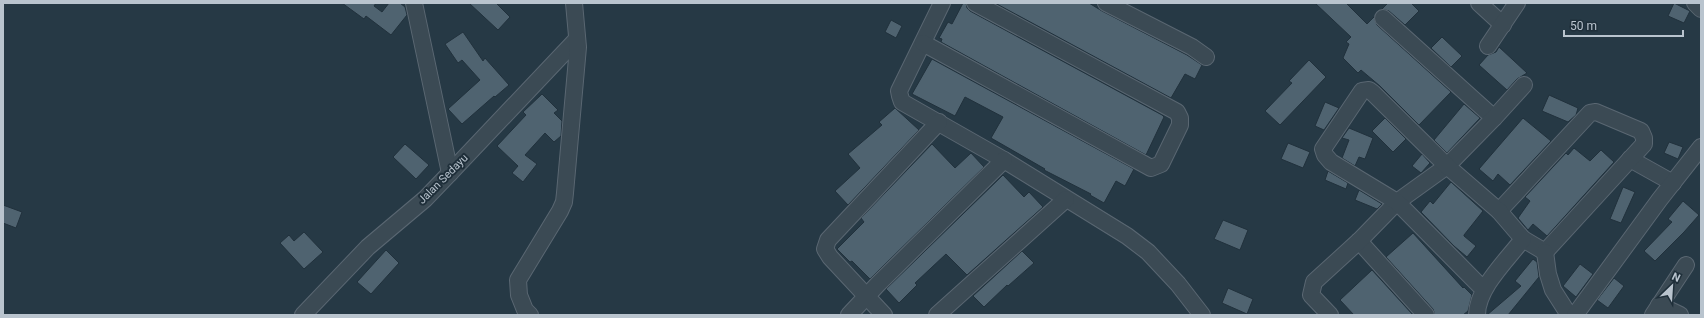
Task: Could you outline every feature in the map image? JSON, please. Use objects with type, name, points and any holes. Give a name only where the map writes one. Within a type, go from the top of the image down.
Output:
[{"type":"street","points":[[414,3],[450,173]]},
{"type":"street","points":[[530,315],[525,310],[519,295],[518,280],[564,202],[577,54],[574,3]]},
{"type":"street","points":[[942,3],[899,91],[902,102],[1004,160],[1127,236],[1148,252],[1178,284],[1202,315]]},
{"type":"street","points":[[922,43],[1151,168],[1161,164],[1180,125],[1180,118],[1177,112],[975,3]]},
{"type":"street","points":[[1106,3],[1192,47],[1206,57]]},
{"type":"street","points":[[1479,3],[1503,25]]},
{"type":"street","points":[[1488,46],[1517,3]]},
{"type":"street","points":[[1695,3],[1701,9]]},
{"type":"street","points":[[1383,18],[1494,118]]},
{"type":"street","name":"Jalan Sedayu","points":[[303,315],[368,247],[425,198],[450,173],[577,39]]},
{"type":"street","points":[[1330,315],[1311,295],[1314,282],[1359,241],[1398,202],[1447,166],[1524,85]]},
{"type":"street","points":[[1484,290],[1398,202],[1331,162],[1325,155],[1323,149],[1362,91],[1368,90],[1373,93],[1447,166],[1499,211],[1523,239],[1545,252]]},
{"type":"street","points":[[1499,211],[1585,116],[1590,113],[1596,112],[1641,131],[1644,144],[1545,252]]},
{"type":"street","points":[[884,315],[830,257],[825,249],[828,240],[939,122]]},
{"type":"street","points":[[1576,315],[1673,183],[1699,153]]},
{"type":"street","points":[[1630,159],[1673,183]]},
{"type":"street","points":[[849,315],[1004,160]]},
{"type":"street","points":[[937,315],[1066,199]]},
{"type":"street","points":[[1477,315],[1479,300],[1484,290],[1523,239]]},
{"type":"street","points":[[1359,241],[1426,315]]},
{"type":"street","points":[[1545,252],[1548,274],[1553,290],[1569,315]]},
{"type":"street","points":[[1680,315],[1656,310],[1686,264]]},
{"type":"building","points":[[342,3],[376,3],[374,6],[382,12],[389,3],[400,3],[405,7],[407,15],[391,35],[366,16],[364,19]]},
{"type":"building","points":[[469,3],[496,3],[510,17],[498,30]]},
{"type":"building","points":[[963,3],[966,3],[967,8],[970,11],[1162,115],[1164,117],[1146,155],[941,42],[942,39],[939,38],[948,22],[952,24]]},
{"type":"building","points":[[995,3],[1089,3],[1187,55],[1202,65],[1195,79],[1185,74],[1171,98]]},
{"type":"building","points":[[1315,3],[1346,3],[1367,24],[1374,17],[1377,25],[1451,92],[1419,125],[1380,86],[1361,70],[1358,73],[1343,58],[1349,44],[1346,42],[1351,37]]},
{"type":"building","points":[[1388,3],[1411,3],[1419,11],[1405,25],[1389,11],[1382,9]]},
{"type":"building","points":[[1674,3],[1690,11],[1684,23],[1668,16]]},
{"type":"building","points":[[891,20],[902,26],[896,38],[885,32]]},
{"type":"building","points":[[463,32],[483,61],[485,58],[509,85],[462,124],[448,109],[480,80],[462,60],[458,63],[445,44]]},
{"type":"building","points":[[1442,37],[1462,56],[1451,67],[1431,48]]},
{"type":"building","points":[[1499,47],[1527,73],[1517,79],[1507,90],[1479,65],[1488,55],[1496,52]]},
{"type":"building","points":[[932,59],[1134,169],[1125,186],[1116,181],[1104,203],[1090,195],[1091,194],[1044,170],[1045,169],[991,138],[1003,117],[965,97],[955,116],[912,94]]},
{"type":"building","points":[[1309,60],[1326,77],[1280,125],[1265,111],[1292,83],[1289,81]]},
{"type":"building","points":[[542,94],[558,110],[554,113],[562,121],[561,136],[554,142],[545,133],[525,155],[537,164],[523,182],[512,173],[518,166],[497,146],[526,115],[523,112]]},
{"type":"building","points":[[1549,95],[1578,108],[1576,115],[1568,122],[1542,111]]},
{"type":"building","points":[[1325,102],[1339,108],[1324,130],[1315,126]]},
{"type":"building","points":[[1464,104],[1480,118],[1447,153],[1434,140]]},
{"type":"building","points":[[895,108],[919,130],[848,205],[835,191],[860,168],[848,154],[882,125],[879,122]]},
{"type":"building","points":[[1385,118],[1406,139],[1393,152],[1372,131]]},
{"type":"building","points":[[1523,118],[1551,141],[1510,185],[1498,174],[1493,181],[1479,169]]},
{"type":"building","points":[[1349,128],[1373,138],[1365,159],[1359,157],[1355,166],[1342,158],[1349,140],[1342,138]]},
{"type":"building","points":[[1669,142],[1683,147],[1678,159],[1664,153]]},
{"type":"building","points":[[1288,143],[1310,152],[1303,168],[1281,159]]},
{"type":"building","points":[[405,144],[429,165],[416,179],[393,157]]},
{"type":"building","points":[[932,144],[955,168],[971,153],[984,167],[870,279],[852,261],[850,262],[837,249],[864,222],[861,218]]},
{"type":"building","points":[[1574,148],[1590,161],[1601,150],[1614,162],[1547,236],[1533,224],[1528,230],[1518,218],[1530,201],[1525,197],[1566,153],[1568,155]]},
{"type":"building","points":[[1422,154],[1430,163],[1421,173],[1412,166]]},
{"type":"building","points":[[1328,171],[1348,183],[1346,189],[1325,180]]},
{"type":"building","points":[[1003,175],[1024,197],[1029,192],[1043,207],[967,275],[946,254],[915,283],[917,285],[899,303],[886,289]]},
{"type":"building","points":[[1451,182],[1483,211],[1464,235],[1476,246],[1467,257],[1454,246],[1421,212],[1430,201],[1433,204]]},
{"type":"building","points":[[1623,187],[1635,192],[1621,223],[1610,219]]},
{"type":"building","points":[[1359,190],[1382,204],[1377,209],[1355,200]]},
{"type":"building","points":[[1683,201],[1699,215],[1655,261],[1644,251],[1672,222],[1668,219]]},
{"type":"building","points":[[3,205],[22,212],[16,228],[3,223]]},
{"type":"building","points":[[1223,220],[1248,230],[1240,250],[1214,239]]},
{"type":"building","points":[[304,232],[323,252],[304,269],[280,243],[289,235],[294,241]]},
{"type":"building","points":[[1413,233],[1463,288],[1464,287],[1472,295],[1468,311],[1463,315],[1435,315],[1433,309],[1386,257]]},
{"type":"building","points":[[386,250],[399,263],[371,294],[357,282]]},
{"type":"building","points":[[1022,251],[1034,263],[1008,286],[1007,285],[984,307],[973,296]]},
{"type":"building","points":[[1533,259],[1537,262],[1539,277],[1508,315],[1487,315],[1521,286],[1515,281]]},
{"type":"building","points":[[1580,264],[1593,274],[1576,297],[1563,286]]},
{"type":"building","points":[[1372,270],[1413,315],[1354,315],[1340,300]]},
{"type":"building","points":[[1614,278],[1624,286],[1608,308],[1597,300]]},
{"type":"building","points":[[1228,288],[1253,299],[1247,314],[1222,303]]}]
